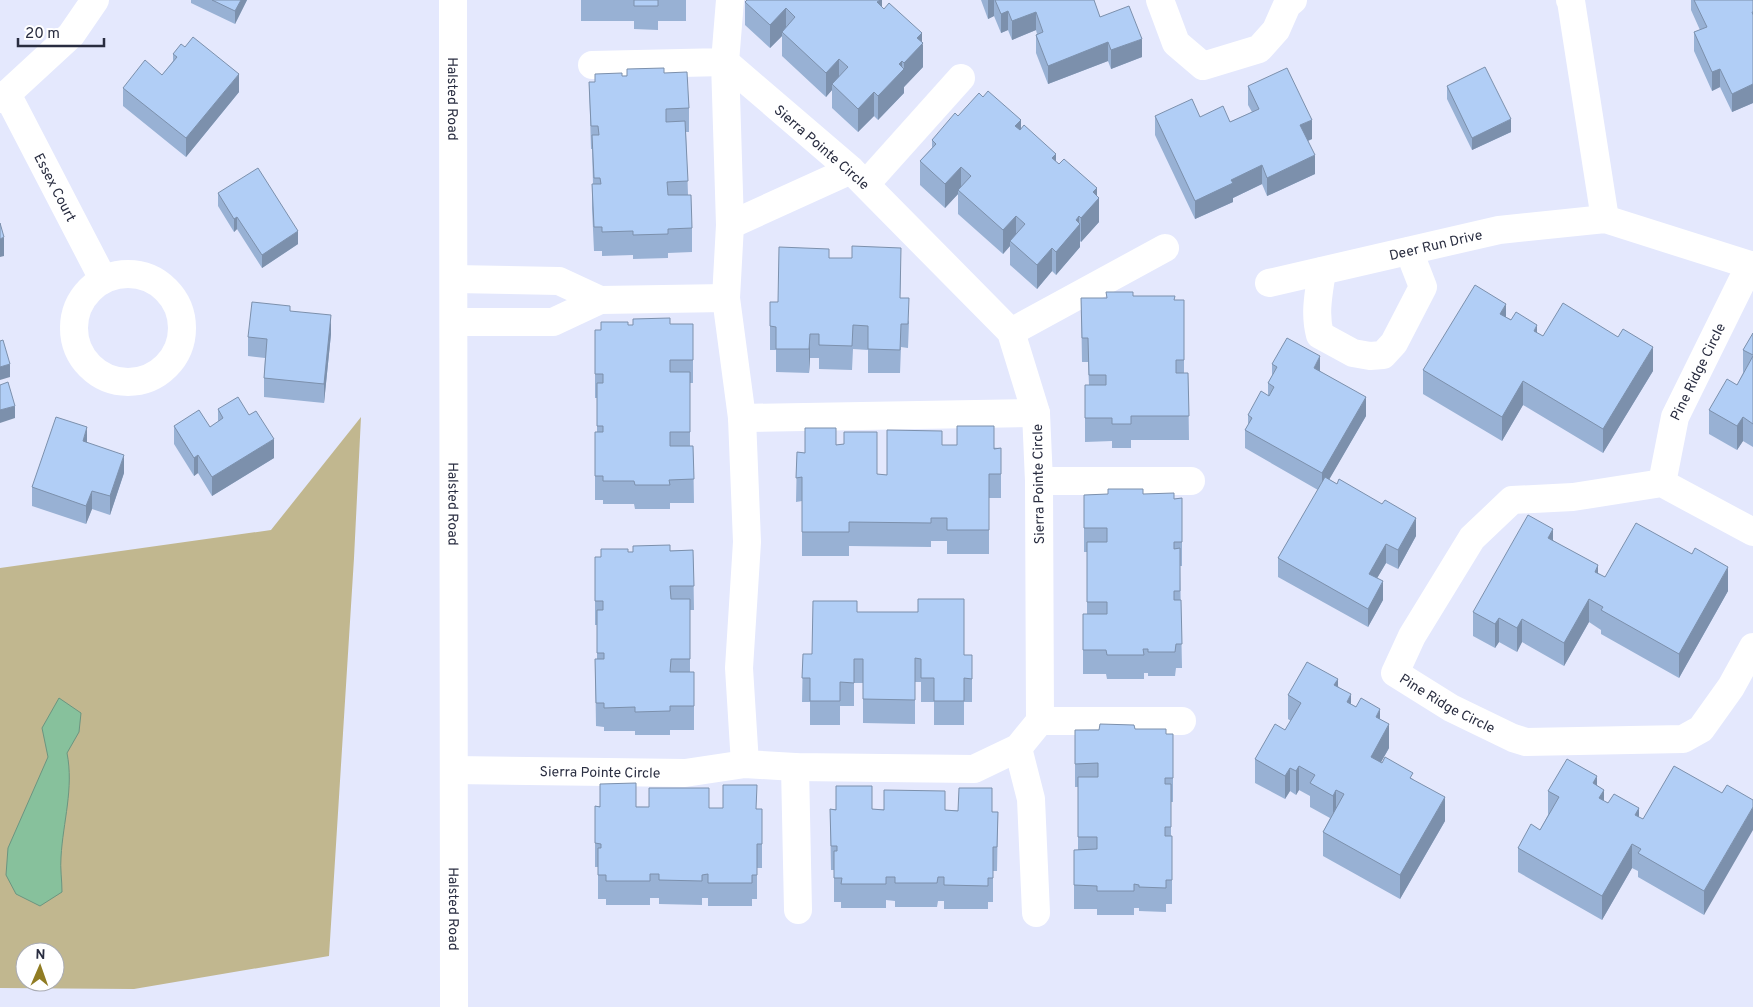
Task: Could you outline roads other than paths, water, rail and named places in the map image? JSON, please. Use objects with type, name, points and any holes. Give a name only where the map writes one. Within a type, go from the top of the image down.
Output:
[{"type":"street","points":[[4,97],[71,35],[95,0]]},
{"type":"street","name":"Halsted Road","points":[[453,0],[454,1007]]},
{"type":"street","points":[[730,0],[725,62],[730,225],[726,298],[742,418],[747,542],[739,668],[745,764]]},
{"type":"street","points":[[1160,0],[1176,43],[1203,66],[1259,49],[1276,30],[1288,2]]},
{"type":"street","points":[[1572,0],[1605,219]]},
{"type":"street","points":[[592,65],[725,62]]},
{"type":"street","name":"Sierra Pointe Circle","points":[[454,770],[685,773],[745,764],[795,768],[974,769],[1018,748],[1040,721],[1039,481],[1036,413],[1010,332],[858,177],[725,62]]},
{"type":"street","points":[[730,225],[858,177],[961,78]]},
{"type":"street","name":"Essex Court","points":[[4,97],[103,279]]},
{"type":"street","name":"Deer Run Drive","points":[[1270,283],[1499,230],[1605,219],[1751,266]]},
{"type":"street","points":[[1010,332],[1165,248]]},
{"type":"street","points":[[1322,271],[1317,322],[1320,335],[1353,353],[1370,356],[1383,355],[1394,343],[1423,287],[1409,251]]},
{"type":"street","name":"Pine Ridge Circle","points":[[1751,266],[1675,417],[1662,483],[1573,497],[1512,500],[1472,538],[1412,636],[1395,673],[1451,708],[1513,738],[1526,742],[1683,739],[1701,729],[1731,687],[1753,647]]},
{"type":"street","points":[[454,279],[559,281],[600,300]]},
{"type":"street","points":[[454,322],[552,322],[600,300],[726,298]]},
{"type":"street","points":[[742,418],[1036,413]]},
{"type":"street","points":[[1039,481],[1191,481]]},
{"type":"street","points":[[1662,483],[1753,532]]},
{"type":"street","points":[[1040,721],[1182,721]]},
{"type":"street","points":[[1018,748],[1031,799],[1036,913]]},
{"type":"street","points":[[795,768],[798,910]]}]
